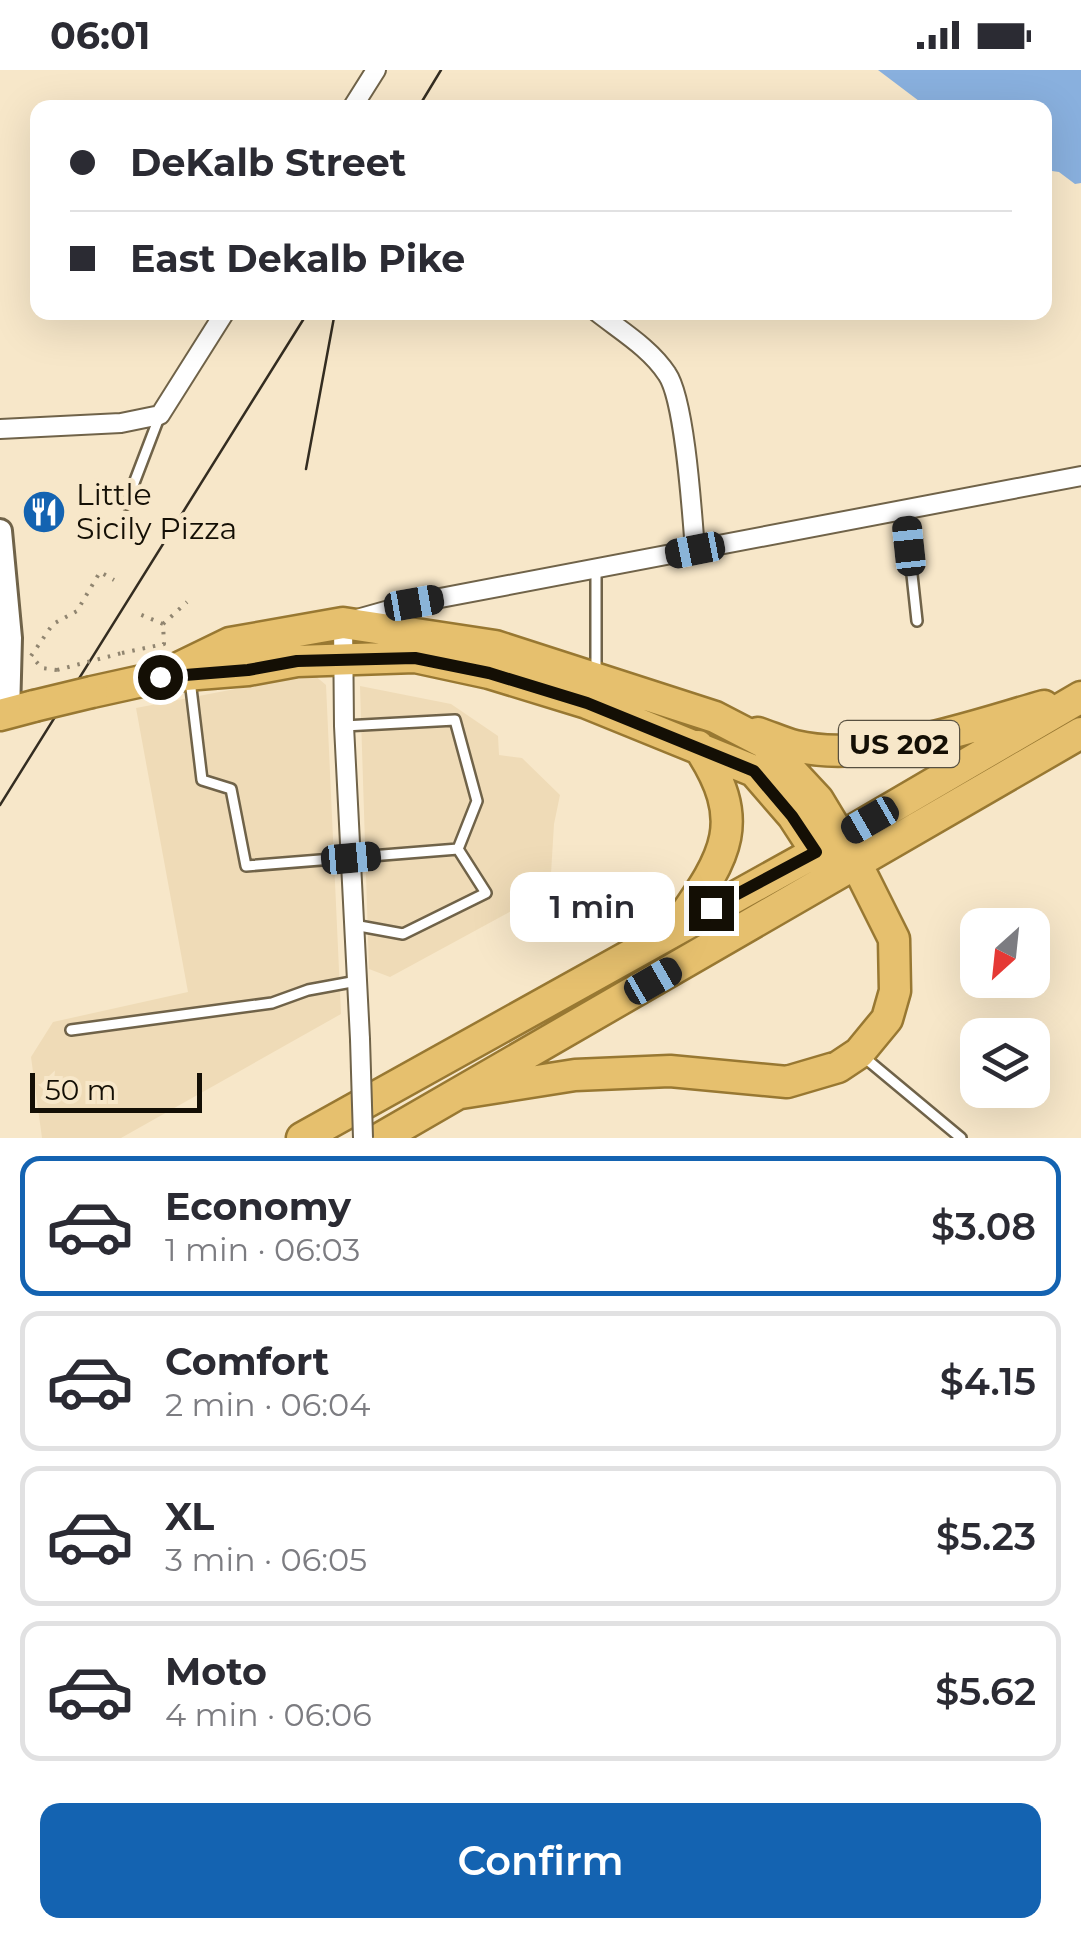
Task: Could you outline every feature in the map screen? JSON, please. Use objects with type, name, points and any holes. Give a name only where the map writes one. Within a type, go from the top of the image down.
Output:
[{"type":"highway","name":"US 202","points":[[10,711],[175,676],[230,643],[344,623],[495,646],[591,690],[716,718],[797,747],[860,749],[922,740],[1081,696]]},
{"type":"highway","points":[[175,676],[341,659],[415,658],[591,690],[754,771],[792,816],[836,857],[886,918],[897,961],[895,991],[886,1019],[858,1053],[838,1067],[787,1082],[670,1072],[575,1074],[461,1093]]},
{"type":"highway","points":[[302,1138],[676,928],[836,857],[1081,696]]},
{"type":"highway","points":[[716,718],[765,743],[818,800],[836,857]]},
{"type":"highway","name":"US 202","points":[[381,1138],[461,1093],[836,857],[1081,733]]},
{"type":"highway","points":[[676,928],[708,882],[727,833],[724,790],[698,746]]},
{"type":"street","points":[[357,100],[376,70]]},
{"type":"street","points":[[0,429],[121,423],[160,415],[219,320]]},
{"type":"street","points":[[607,320],[652,356],[670,377],[687,468],[695,550]]},
{"type":"street","points":[[363,1138],[341,659],[344,623],[414,603],[1081,476]]},
{"type":"street","points":[[0,531],[10,638],[10,711]]},
{"type":"lane","points":[[126,504],[160,415]]},
{"type":"lane","points":[[905,509],[918,621]]},
{"type":"lane","points":[[591,690],[596,569]]},
{"type":"lane","points":[[175,676],[202,780],[231,789],[246,866],[458,849]]},
{"type":"lane","points":[[344,726],[455,720],[477,801],[458,849]]},
{"type":"lane","points":[[354,926],[403,934],[486,893],[458,849]]},
{"type":"lane","points":[[71,1030],[272,1003],[308,990],[357,980]]},
{"type":"lane","points":[[858,1053],[960,1138]]},
{"type":"path","points":[[114,580],[100,572],[77,611],[52,624],[32,656],[42,668],[56,670],[164,644],[163,624]]},
{"type":"path","points":[[163,624],[187,602]]},
{"type":"path","points":[[137,612],[163,624]]},
{"type":"shaded area","points":[[313,674],[326,685],[341,1014],[121,1138],[42,1138],[31,1057],[53,1022],[188,992],[136,708]]},
{"type":"shaded area","points":[[360,686],[451,704],[498,736],[499,755],[522,758],[560,795],[550,890],[390,977],[369,969]]},
{"type":"water","points":[[878,70],[1081,70],[1081,183],[1075,184],[1052,171],[1052,100],[918,100]]},
{"type":"tram line","points":[[423,100],[441,70]]},
{"type":"tram line","points":[[0,805],[303,320]]},
{"type":"tram line","points":[[306,469],[334,320]]},
{"type":"place","name":"Little Sicily Pizza","points":[[44,512]]},
{"type":"route","points":[[160,677],[248,670],[297,661],[415,658],[489,673],[587,703],[698,746],[754,771],[816,852],[711,908]]}]
